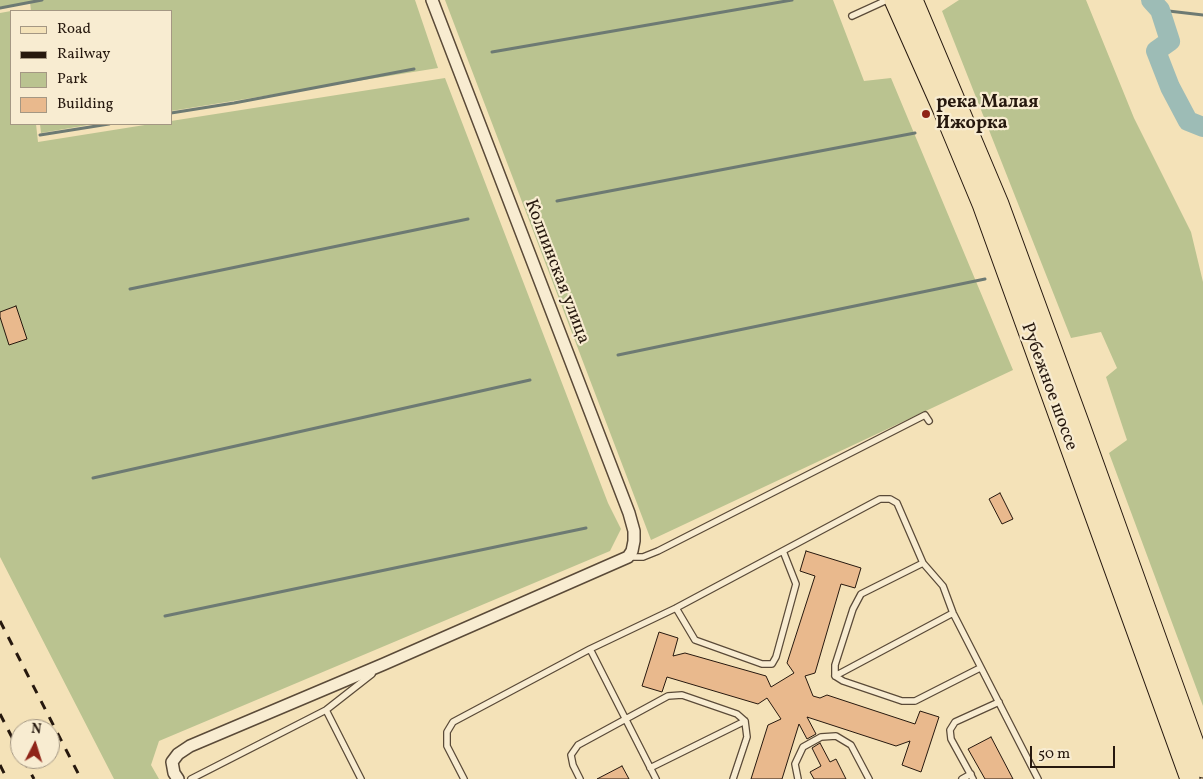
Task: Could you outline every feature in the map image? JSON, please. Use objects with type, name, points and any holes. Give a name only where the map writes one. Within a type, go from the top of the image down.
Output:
[{"type":"main road","name":"Рубежное шоссе","points":[[894,0],[982,204],[1190,779]]},
{"type":"main road","name":"Рубежное шоссе","points":[[913,0],[999,204],[1203,768]]},
{"type":"street","name":"Колпинская улица","points":[[432,0],[629,513],[634,531],[634,541],[632,551],[628,557]]},
{"type":"street","points":[[178,779],[174,773],[172,762],[178,754],[190,746],[384,664],[628,557]]},
{"type":"lane","points":[[852,16],[887,0]]},
{"type":"lane","points":[[628,557],[643,557],[658,552],[925,415],[928,421]]},
{"type":"lane","points":[[464,779],[447,746],[447,732],[453,722],[590,649],[676,608],[880,499],[890,499],[897,503],[922,563],[943,586],[980,668],[1038,779]]},
{"type":"lane","points":[[676,608],[695,640],[762,664],[772,664],[776,657],[796,584],[783,551]]},
{"type":"lane","points":[[835,676],[835,665],[852,609],[861,594],[922,563]]},
{"type":"lane","points":[[835,676],[954,614]]},
{"type":"lane","points":[[590,649],[656,779]]},
{"type":"lane","points":[[191,779],[326,710],[384,664]]},
{"type":"lane","points":[[835,676],[843,682],[902,700],[915,701],[980,668]]},
{"type":"lane","points":[[580,779],[573,765],[571,755],[578,745],[668,696],[682,695],[737,714],[745,721],[747,737],[733,779]]},
{"type":"lane","points":[[962,779],[972,777],[951,739],[950,730],[955,722],[999,702]]},
{"type":"lane","points":[[326,710],[361,779]]},
{"type":"lane","points":[[650,768],[745,721]]},
{"type":"lane","points":[[798,779],[795,764],[803,747],[822,737],[836,736],[851,745],[869,779]]},
{"type":"green space","points":[[0,0],[415,0],[438,68],[172,111],[172,10],[31,10],[30,2],[0,7]]},
{"type":"green space","points":[[445,0],[833,0],[864,81],[891,78],[1013,370],[651,540]]},
{"type":"green space","points":[[959,0],[1086,0],[1134,118],[1191,232],[1203,282],[1203,706],[1109,453],[1127,440],[1106,377],[1117,368],[1101,332],[1071,338],[942,11]]},
{"type":"green space","points":[[10,11],[10,125],[36,125],[38,142],[145,125],[172,125],[172,121],[445,78],[608,503],[621,529],[610,551],[159,741],[151,765],[159,779],[114,779],[0,557],[0,13]]},
{"type":"green space","points":[[40,125],[88,125],[41,133]]},
{"type":"building","points":[[16,306],[27,339],[9,345],[0,312]]},
{"type":"building","points":[[1000,493],[1013,519],[1002,524],[989,499]]},
{"type":"building","points":[[806,551],[861,568],[855,588],[841,584],[815,673],[805,676],[813,696],[820,698],[827,695],[915,724],[920,711],[939,717],[921,772],[902,765],[910,741],[896,746],[807,717],[816,734],[807,739],[799,724],[782,779],[751,779],[768,725],[781,719],[767,698],[758,704],[667,677],[662,692],[642,686],[659,632],[678,638],[673,656],[685,653],[766,676],[771,687],[794,673],[787,663],[815,576],[800,571]]},
{"type":"building","points":[[991,737],[1013,779],[985,779],[968,749]]},
{"type":"building","points":[[820,743],[830,762],[836,759],[846,779],[814,779],[810,772],[821,766],[812,748]]},
{"type":"building","points":[[622,766],[629,779],[597,779]]},
{"type":"waterway","points":[[0,8],[42,0]]},
{"type":"waterway","points":[[492,52],[792,0]]},
{"type":"waterway","points":[[1151,0],[1160,10],[1170,41],[1156,51],[1170,87],[1188,121],[1203,127]]},
{"type":"waterway","points":[[1160,10],[1203,15]]},
{"type":"waterway","points":[[172,113],[414,69]]},
{"type":"waterway","points":[[40,135],[103,125]]},
{"type":"waterway","points":[[557,201],[915,133]]},
{"type":"waterway","points":[[130,289],[468,219]]},
{"type":"waterway","points":[[618,355],[985,279]]},
{"type":"waterway","points":[[93,478],[530,380]]},
{"type":"waterway","points":[[165,616],[586,528]]},
{"type":"railway","points":[[0,621],[81,779]]},
{"type":"railway","points":[[0,714],[10,734]]},
{"type":"railway","points":[[0,765],[7,779]]},
{"type":"railway","points":[[28,769],[34,779]]},
{"type":"place","name":"река Малая Ижорка","points":[[926,114]]}]
